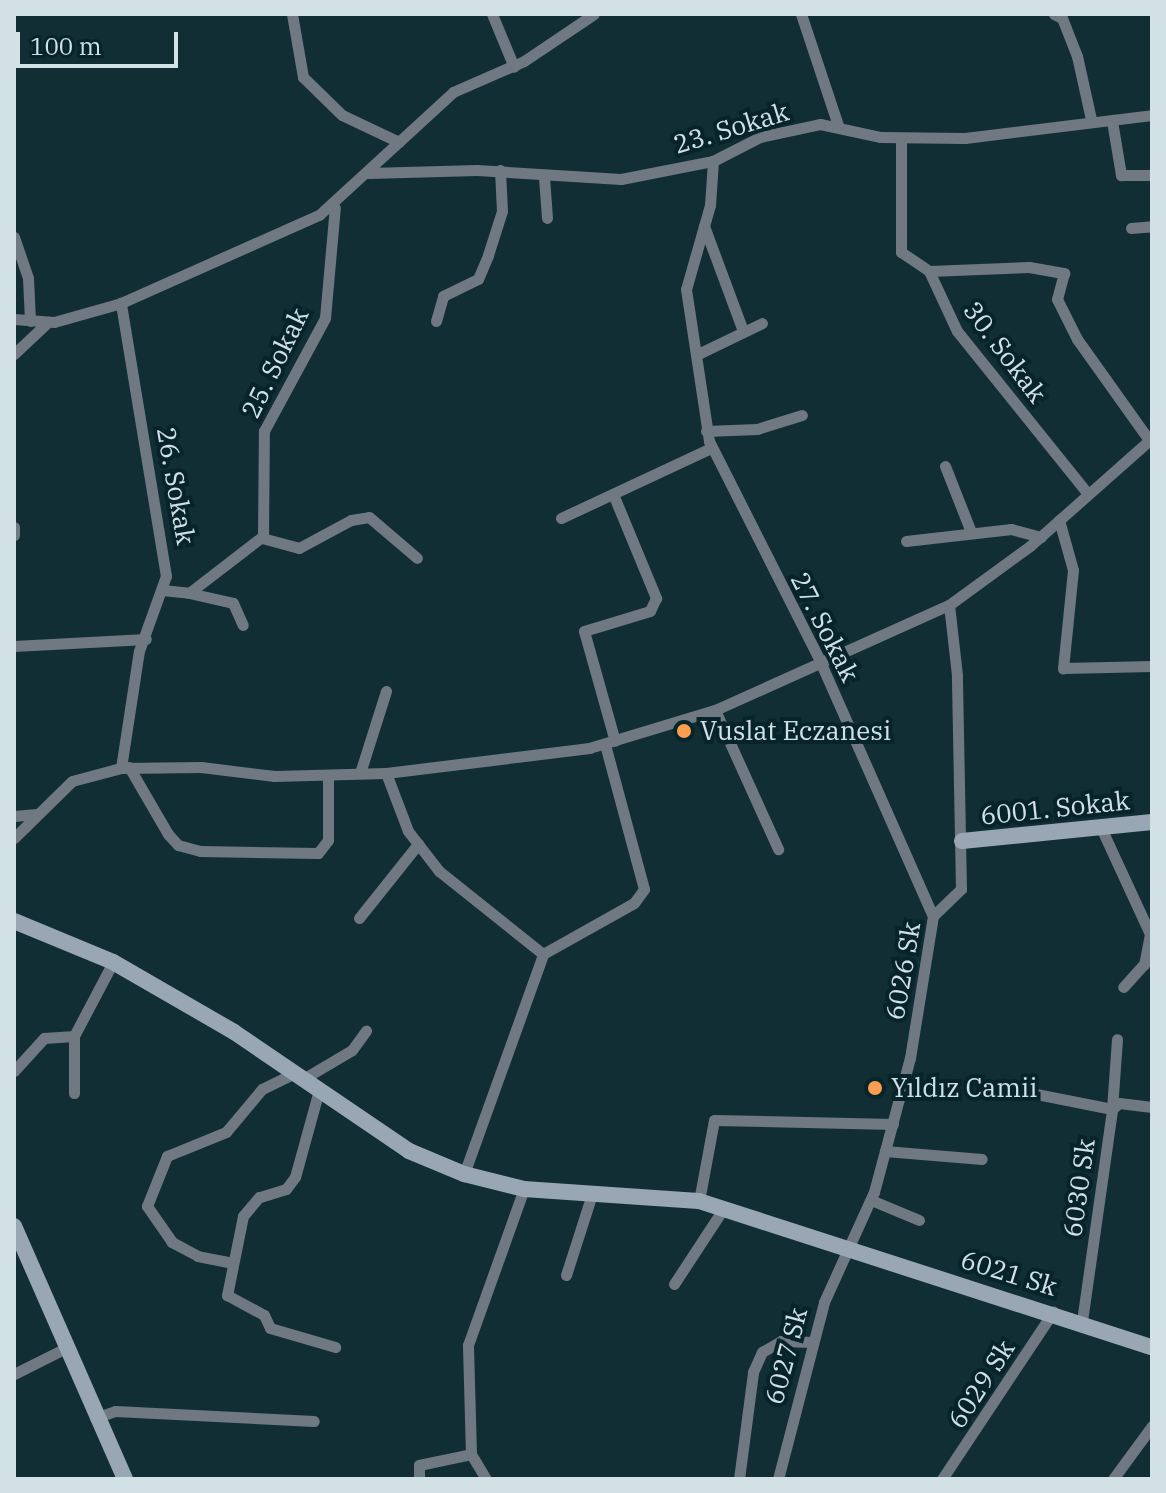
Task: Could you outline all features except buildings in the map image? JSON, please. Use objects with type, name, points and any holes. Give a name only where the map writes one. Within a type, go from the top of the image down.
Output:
[{"type":"street","points":[[292,14],[303,77],[342,115],[399,142]]},
{"type":"street","points":[[492,14],[514,67]]},
{"type":"street","points":[[14,319],[48,322],[121,303],[335,207],[453,92],[514,67],[594,14]]},
{"type":"street","points":[[801,14],[838,125]]},
{"type":"street","points":[[1054,14],[1062,18],[1077,56],[1091,119]]},
{"type":"street","name":"23. Sokak","points":[[369,173],[500,170],[544,177],[621,179],[713,161],[760,137],[838,125],[901,139],[965,138],[1091,119],[1112,121],[1152,115]]},
{"type":"street","points":[[1112,121],[1121,175],[1152,175]]},
{"type":"street","name":"30. Sokak","points":[[901,139],[901,252],[929,271],[957,331],[1088,494]]},
{"type":"street","name":"27. Sokak","points":[[713,161],[704,226],[686,289],[698,354],[706,431],[711,448],[819,659],[933,916]]},
{"type":"street","points":[[436,321],[443,296],[478,279],[502,211],[500,170]]},
{"type":"street","points":[[544,177],[547,218]]},
{"type":"street","name":"25. Sokak","points":[[262,538],[264,431],[325,318],[335,207]]},
{"type":"street","points":[[704,226],[743,331]]},
{"type":"street","points":[[1131,228],[1152,226]]},
{"type":"street","points":[[14,237],[28,278],[30,321]]},
{"type":"street","points":[[14,838],[72,781],[125,768],[328,775],[386,773],[610,743],[715,710],[819,659],[949,605],[1041,537],[1151,439],[1077,339],[1057,299],[1064,273],[1029,267],[929,271]]},
{"type":"street","name":"26. Sokak","points":[[121,303],[166,550],[162,590],[135,673],[125,768]]},
{"type":"street","points":[[14,354],[48,322]]},
{"type":"street","points":[[698,354],[762,323]]},
{"type":"street","points":[[706,431],[757,429],[802,415]]},
{"type":"street","points":[[561,518],[711,448]]},
{"type":"street","points":[[945,466],[971,532]]},
{"type":"street","points":[[464,1174],[543,954],[634,903],[644,889],[584,640],[586,628],[650,611],[655,603],[613,494]]},
{"type":"street","points":[[189,593],[262,538],[299,548],[351,520],[376,518],[417,558]]},
{"type":"street","points":[[1059,520],[1073,570],[1063,668],[1152,666]]},
{"type":"street","points":[[14,527],[14,535]]},
{"type":"street","points":[[906,541],[1011,529],[1041,537]]},
{"type":"street","points":[[162,590],[233,603],[243,625]]},
{"type":"street","name":"6026 Sk","points":[[851,1251],[871,1200],[910,1058],[933,916],[961,889],[962,841],[956,808],[957,675],[949,605]]},
{"type":"street","points":[[14,646],[146,639]]},
{"type":"street","points":[[360,773],[386,691]]},
{"type":"street","points":[[715,710],[778,849]]},
{"type":"street","points":[[125,768],[168,834],[178,845],[200,851],[318,853],[328,840],[328,775]]},
{"type":"street","points":[[386,773],[418,844],[439,871],[543,954]]},
{"type":"street","points":[[14,816],[37,814]]},
{"type":"street","name":"6001. Sokak","points":[[962,841],[1152,824]]},
{"type":"street","points":[[1102,830],[1150,934],[1144,964],[1123,987]]},
{"type":"street","points":[[359,918],[418,844]]},
{"type":"street","name":"6021 Sk","points":[[14,921],[113,962],[299,1076],[409,1151],[464,1174],[524,1189],[699,1201],[1082,1321],[1152,1347]]},
{"type":"street","points":[[74,1093],[74,1036],[113,962]]},
{"type":"street","points":[[233,1263],[198,1256],[172,1242],[147,1206],[167,1156],[226,1132],[262,1089],[299,1076],[352,1050],[366,1031]]},
{"type":"street","points":[[14,1071],[44,1038],[74,1036]]},
{"type":"street","name":"6030 Sk","points":[[1082,1321],[1116,1106],[1117,1039]]},
{"type":"street","points":[[1011,1089],[1116,1106],[1152,1107]]},
{"type":"street","points":[[319,1090],[295,1177],[286,1189],[259,1197],[243,1216],[227,1295],[264,1315],[270,1328],[335,1347]]},
{"type":"street","points":[[699,1201],[714,1120],[893,1124]]},
{"type":"street","points":[[885,1151],[982,1159]]},
{"type":"street","points":[[486,1479],[471,1454],[468,1345],[524,1189]]},
{"type":"street","points":[[566,1275],[592,1194]]},
{"type":"street","points":[[871,1200],[919,1220]]},
{"type":"street","points":[[674,1284],[723,1209]]},
{"type":"street","points":[[14,1226],[39,1295],[68,1347],[95,1418],[125,1479]]},
{"type":"street","name":"6027 Sk","points":[[778,1479],[824,1302],[851,1251]]},
{"type":"street","name":"6029 Sk","points":[[942,1479],[1053,1312]]},
{"type":"street","points":[[739,1479],[753,1372],[762,1352],[781,1341],[813,1342]]},
{"type":"street","points":[[14,1374],[68,1347]]},
{"type":"street","points":[[95,1418],[115,1411],[314,1421]]},
{"type":"street","points":[[1113,1479],[1152,1426]]},
{"type":"street","points":[[419,1479],[419,1465],[471,1454]]},
{"type":"place","name":"Vuslat Eczanesi","points":[[684,731]]},
{"type":"place","name":"Yıldız Camii","points":[[875,1088]]}]
